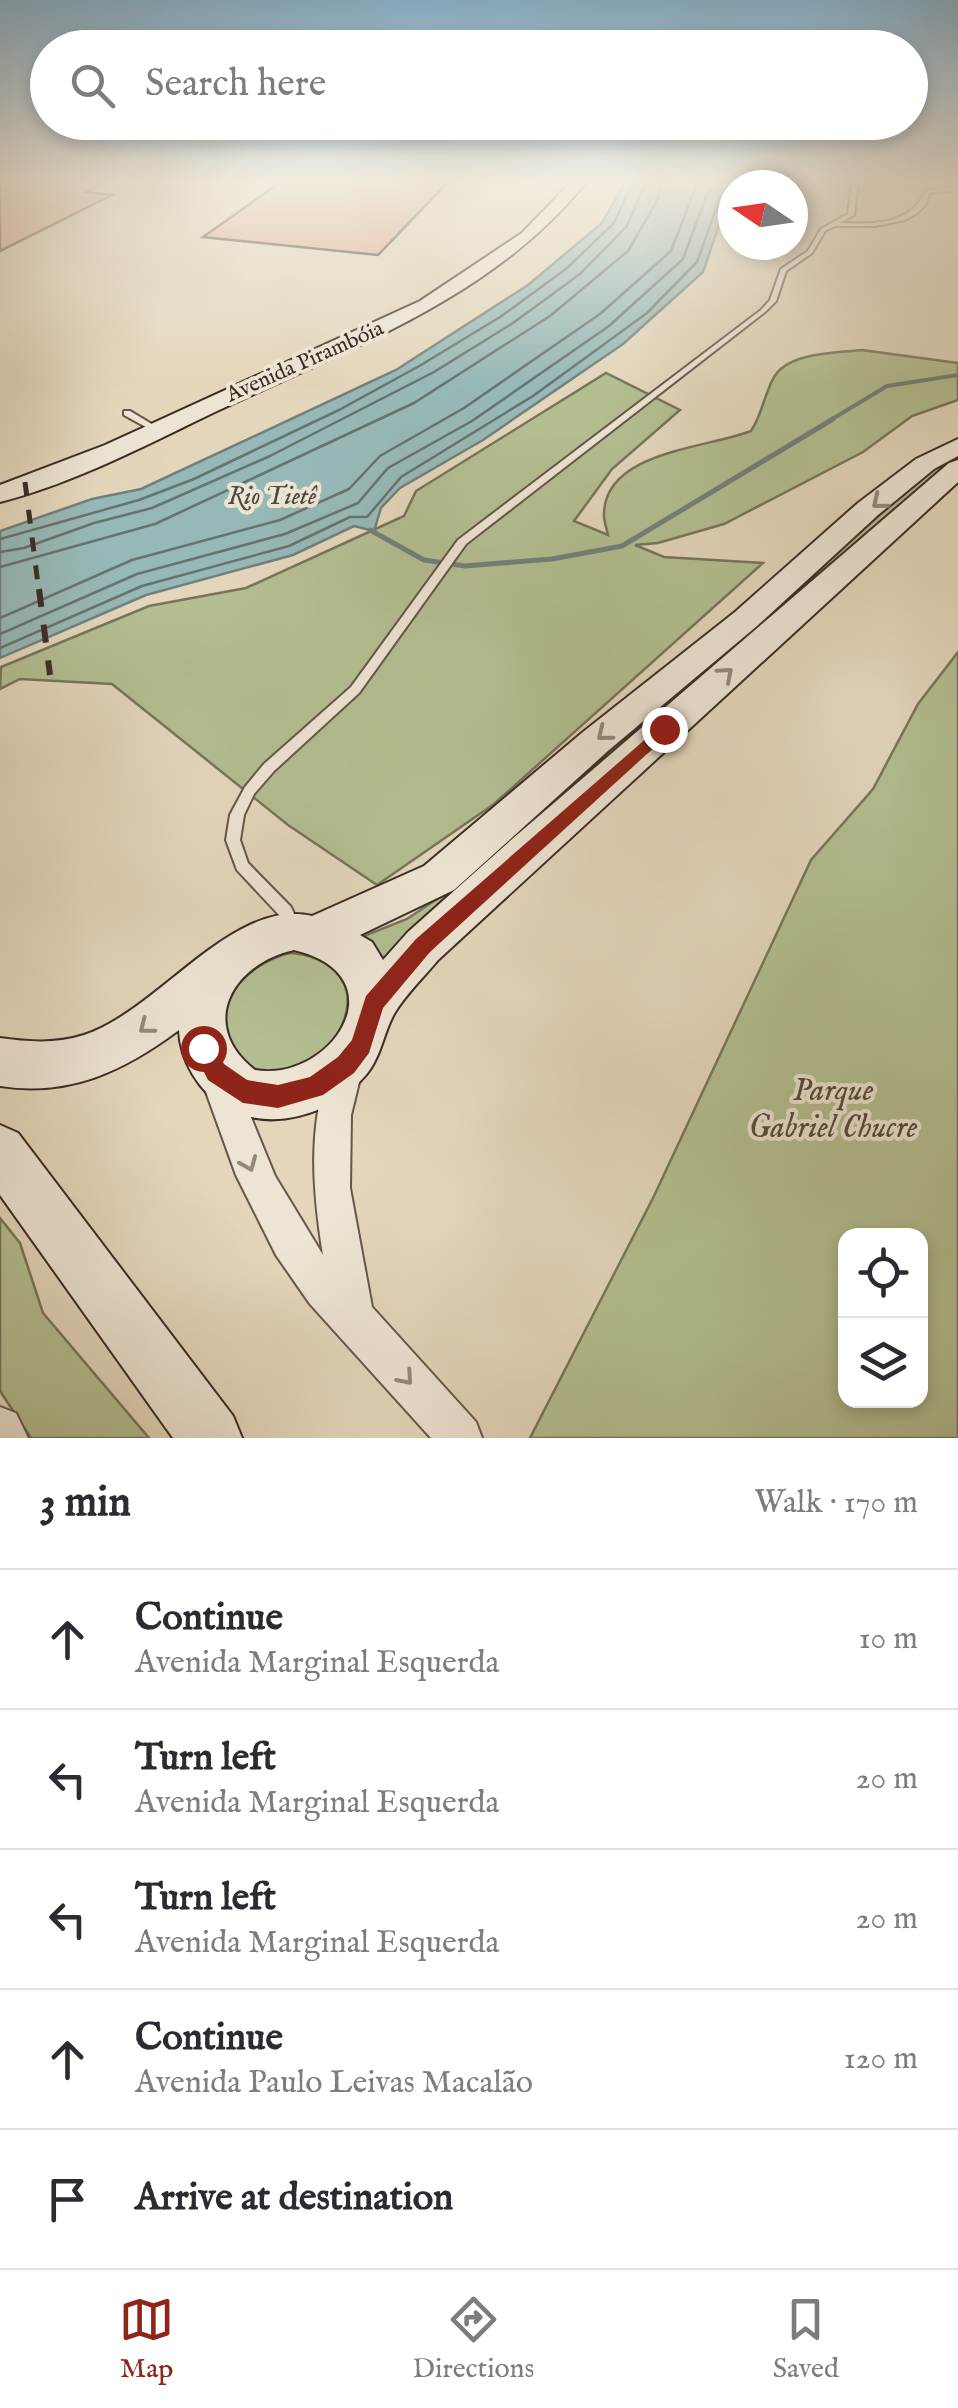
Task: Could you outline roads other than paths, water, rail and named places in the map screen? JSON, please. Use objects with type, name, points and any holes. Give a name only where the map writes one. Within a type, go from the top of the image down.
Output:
[{"type":"main road","name":"Avenida Pirambóia","points":[[0,494],[75,467],[427,305],[510,248]]},
{"type":"main road","points":[[0,1062],[16,1067],[97,1057],[135,1036],[244,949],[268,936],[306,932],[438,878],[596,740],[746,619],[868,510],[925,464],[958,446]]},
{"type":"main road","points":[[223,968],[208,992],[200,1020],[203,1048],[216,1072],[243,1091],[278,1097],[315,1087],[346,1065],[361,1046],[374,1003],[423,946],[958,468]]},
{"type":"main road","points":[[306,932],[341,942],[358,957],[370,978],[374,1003]]},
{"type":"main road","points":[[0,1152],[212,1438]]},
{"type":"street","points":[[346,1065],[334,1115],[331,1188],[353,1318]]},
{"type":"street","points":[[216,1072],[260,1190],[326,1294],[353,1318],[460,1438]]},
{"type":"street","points":[[0,1429],[6,1438]]},
{"type":"lane","points":[[306,932],[240,863],[233,834],[242,801],[264,770],[336,712],[356,690],[452,554],[496,515],[763,311],[773,301],[784,270],[804,257],[810,248]]},
{"type":"lane","points":[[127,414],[156,430]]},
{"type":"water","name":"Rio Tietê","points":[[572,248],[711,248],[703,272],[623,344],[483,440],[400,488],[381,508],[374,531],[354,526],[293,555],[146,595],[0,658],[0,531],[92,499],[141,489],[396,370],[528,285]]},
{"type":"waterway","points":[[829,421],[887,386],[958,375]]},
{"type":"waterway","points":[[370,530],[424,560],[465,566],[552,559],[622,546],[833,419]]},
{"type":"railway","points":[[25,482],[39,592]]},
{"type":"railway","points":[[39,589],[50,675]]},
{"type":"park label","name":"Parque Gabriel Chucre","points":[[833,1110]]}]
